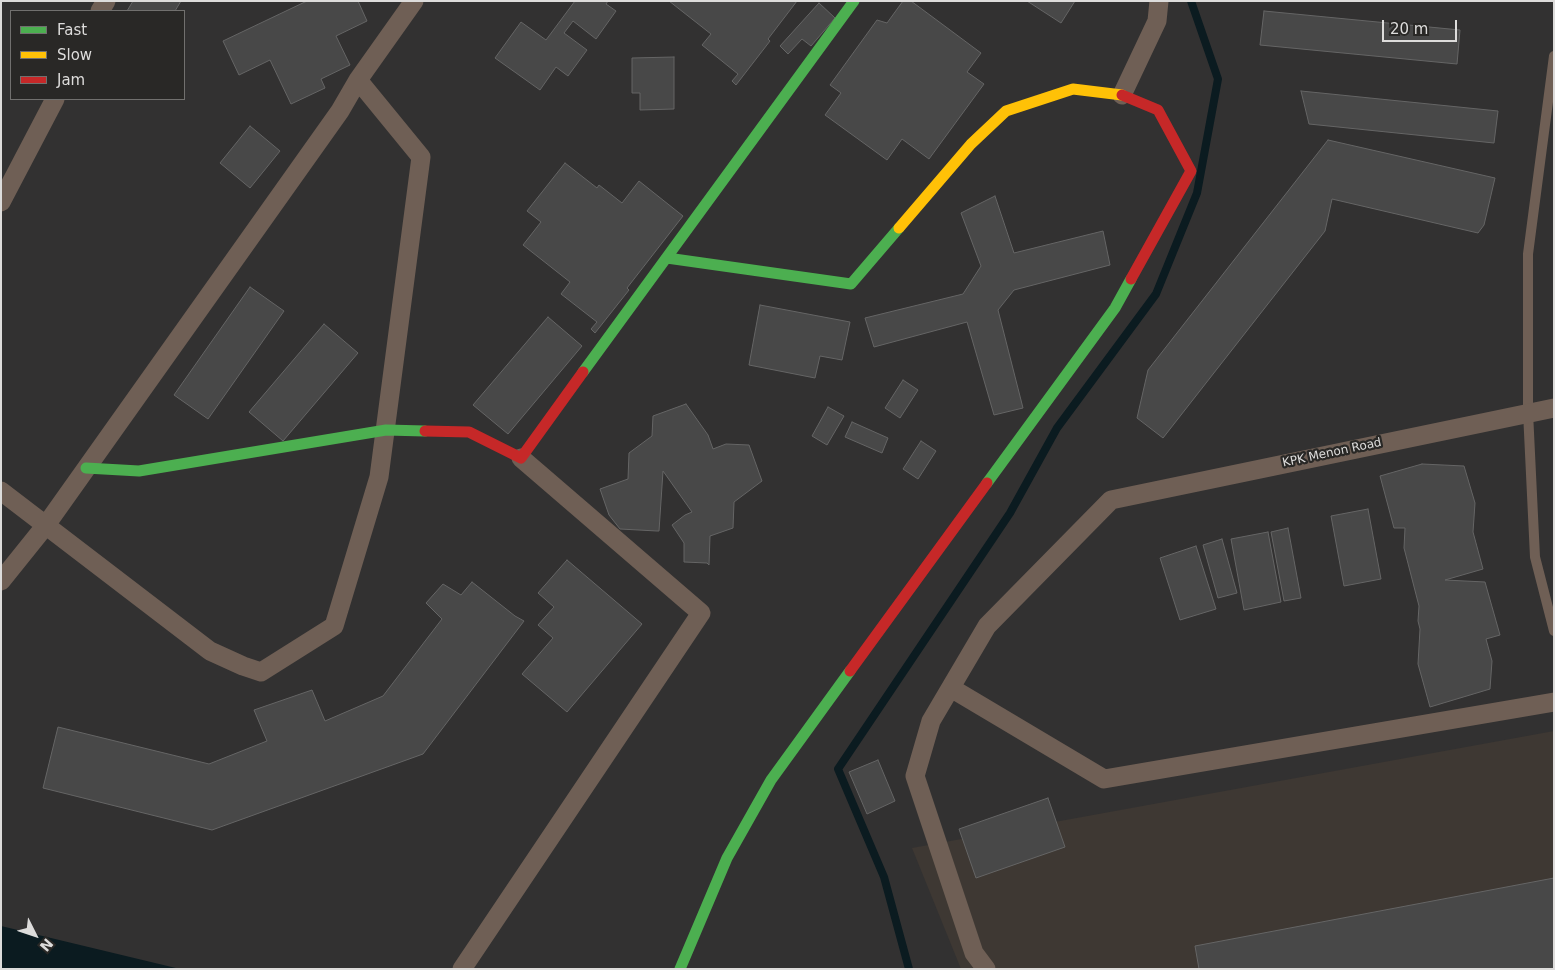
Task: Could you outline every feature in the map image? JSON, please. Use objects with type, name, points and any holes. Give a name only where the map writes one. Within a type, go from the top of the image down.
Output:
[{"type":"street","points":[[1,581],[46,525],[340,111],[358,80],[414,1]]},
{"type":"street","points":[[522,458],[854,1]]},
{"type":"street","points":[[1122,95],[1157,21],[1159,1]]},
{"type":"street","points":[[1,491],[210,651],[243,666],[261,672],[334,626],[380,477],[421,158],[358,80]]},
{"type":"street","points":[[668,258],[851,284],[971,144],[1006,111],[1073,89],[1122,95],[1158,110],[1191,171],[1115,308],[771,780],[727,858],[680,969]]},
{"type":"street","points":[[1,202],[54,100]]},
{"type":"street","name":"KPK Menon Road","points":[[951,688],[987,626],[1111,500],[1554,408]]},
{"type":"street","points":[[86,468],[139,471],[386,430],[469,432],[522,458],[700,612],[462,969]]},
{"type":"street","points":[[986,969],[974,953],[915,776],[931,721],[951,688],[1104,779],[1554,702]]},
{"type":"lane","points":[[1554,56],[1528,254],[1528,412],[1535,557],[1554,631]]},
{"type":"shaded area","points":[[1554,731],[1554,969],[961,969],[912,848]]},
{"type":"shaded area","points":[[1,926],[180,969],[1,969]]},
{"type":"building","points":[[133,1],[181,1],[176,10],[128,10]]},
{"type":"building","points":[[307,1],[358,1],[367,21],[336,36],[350,65],[321,79],[325,88],[291,104],[270,60],[239,75],[223,41]]},
{"type":"building","points":[[575,1],[608,1],[606,4],[616,11],[596,39],[573,21],[564,33],[587,50],[568,76],[556,67],[540,90],[495,58],[521,22],[546,40]]},
{"type":"building","points":[[669,1],[797,1],[768,39],[770,41],[736,85],[732,81],[738,74],[702,45],[711,34]]},
{"type":"building","points":[[903,1],[911,1],[981,53],[967,72],[984,84],[929,159],[902,139],[887,160],[825,115],[841,93],[830,85],[877,20],[887,23]]},
{"type":"building","points":[[1027,1],[1075,1],[1061,23]]},
{"type":"building","points":[[819,3],[835,18],[811,46],[802,39],[788,54],[780,46]]},
{"type":"building","points":[[1264,11],[1460,30],[1457,64],[1260,45]]},
{"type":"building","points":[[674,57],[674,109],[640,110],[640,93],[632,93],[632,58]]},
{"type":"building","points":[[1301,91],[1498,111],[1494,143],[1309,124]]},
{"type":"building","points":[[250,126],[280,151],[250,188],[220,163]]},
{"type":"building","points":[[1328,140],[1495,178],[1484,225],[1478,233],[1332,199],[1325,231],[1163,438],[1137,418],[1148,370]]},
{"type":"building","points":[[565,163],[597,188],[599,185],[622,203],[639,181],[683,216],[595,333],[591,329],[597,322],[561,294],[570,282],[523,245],[541,222],[527,211]]},
{"type":"building","points":[[995,196],[1014,253],[1103,231],[1110,265],[1014,290],[998,310],[1023,408],[994,415],[967,322],[874,347],[865,318],[963,294],[981,266],[961,213]]},
{"type":"building","points":[[250,287],[284,311],[208,419],[174,395]]},
{"type":"building","points":[[760,305],[850,322],[842,360],[820,356],[815,378],[749,365]]},
{"type":"building","points":[[548,317],[582,346],[508,434],[473,405]]},
{"type":"building","points":[[324,324],[358,353],[283,441],[249,412]]},
{"type":"building","points":[[903,380],[918,390],[900,418],[885,408]]},
{"type":"building","points":[[686,404],[708,435],[713,449],[726,444],[749,445],[762,481],[734,502],[733,528],[710,536],[709,565],[707,563],[684,562],[684,543],[672,525],[692,512],[663,471],[659,531],[620,529],[609,515],[600,489],[628,479],[629,453],[652,436],[653,416]]},
{"type":"building","points":[[828,407],[844,416],[827,445],[812,436]]},
{"type":"building","points":[[852,422],[888,438],[882,453],[845,437]]},
{"type":"building","points":[[921,441],[936,451],[918,479],[903,469]]},
{"type":"building","points":[[1422,464],[1464,466],[1475,503],[1473,532],[1483,569],[1445,580],[1485,582],[1500,635],[1486,639],[1492,661],[1490,689],[1430,707],[1418,664],[1419,606],[1404,548],[1405,528],[1394,528],[1380,476]]},
{"type":"building","points":[[1368,509],[1381,579],[1344,586],[1331,516]]},
{"type":"building","points":[[1288,528],[1301,598],[1284,601],[1271,532]]},
{"type":"building","points":[[1268,532],[1281,602],[1244,610],[1231,539]]},
{"type":"building","points":[[1222,539],[1237,593],[1218,598],[1203,545]]},
{"type":"building","points":[[1196,546],[1216,609],[1180,620],[1160,558]]},
{"type":"building","points":[[567,560],[642,624],[567,712],[522,674],[553,638],[538,625],[554,607],[538,593]]},
{"type":"building","points":[[472,582],[524,621],[423,754],[212,830],[43,788],[58,727],[209,764],[267,741],[254,710],[312,690],[325,721],[383,696],[442,619],[426,603],[443,584],[461,595]]},
{"type":"building","points":[[878,760],[895,801],[867,814],[849,772]]},
{"type":"building","points":[[1048,798],[1065,847],[976,878],[959,829]]},
{"type":"building","points":[[1554,878],[1554,969],[1199,969],[1195,946]]},
{"type":"waterway","points":[[909,969],[884,877],[838,769],[1010,513],[1057,428],[1156,294],[1197,193],[1218,79],[1191,1]]},
{"type":"traffic: fast","points":[[583,372],[854,1]]},
{"type":"traffic: fast","points":[[667,258],[851,284],[899,228]]},
{"type":"traffic: fast","points":[[987,483],[1115,308],[1131,279]]},
{"type":"traffic: fast","points":[[86,468],[139,471],[386,430],[425,431]]},
{"type":"traffic: fast","points":[[680,969],[727,858],[771,780],[850,671]]},
{"type":"traffic: slow","points":[[899,228],[971,144],[1006,111],[1073,89],[1122,95]]},
{"type":"traffic: jam","points":[[1122,95],[1158,110],[1191,171],[1131,279]]},
{"type":"traffic: jam","points":[[425,431],[469,432],[521,458],[583,372]]},
{"type":"traffic: jam","points":[[850,671],[987,483]]}]
